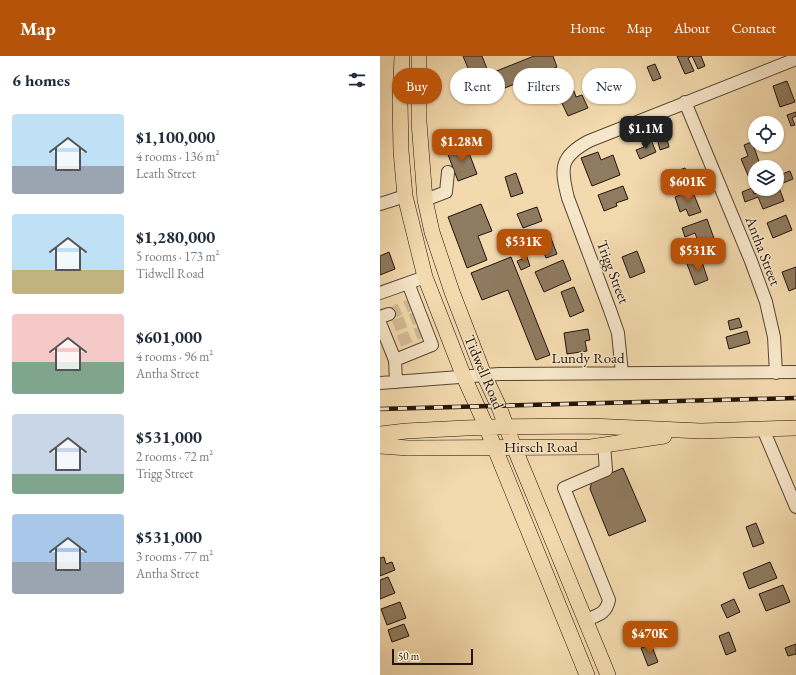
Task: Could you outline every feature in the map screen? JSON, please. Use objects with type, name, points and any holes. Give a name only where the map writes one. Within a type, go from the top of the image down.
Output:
[{"type":"main road","name":"Tidwell Road","points":[[402,56],[400,101],[401,151],[405,199],[425,277],[464,376],[495,447],[587,675]]},
{"type":"main road","name":"Tidwell Road","points":[[419,56],[419,122],[425,200],[432,232],[452,292],[484,375],[499,407],[608,675]]},
{"type":"main road","points":[[405,199],[425,200]]},
{"type":"main road","name":"Hirsch Road","points":[[380,434],[406,431],[486,427],[592,426],[701,431],[796,428]]},
{"type":"main road","name":"Hirsch Road","points":[[380,446],[408,448],[591,447],[701,431]]},
{"type":"main road","points":[[568,628],[586,620]]},
{"type":"street","name":"Trigg Street","points":[[622,373],[618,333],[564,184],[563,167],[568,157],[577,148],[589,141],[796,58]]},
{"type":"street","name":"Antha Street","points":[[685,102],[751,261],[766,302],[774,337],[776,373]]},
{"type":"street","points":[[425,200],[446,192],[448,172]]},
{"type":"street","points":[[380,204],[405,199]]},
{"type":"street","points":[[380,293],[425,277]]},
{"type":"street","points":[[395,360],[432,345],[423,331],[413,304],[408,283]]},
{"type":"street","points":[[386,326],[394,344],[396,382]]},
{"type":"street","name":"Lundy Road","points":[[380,383],[499,374],[796,372]]},
{"type":"street","points":[[763,429],[796,507]]},
{"type":"street","points":[[586,620],[602,613],[607,608],[609,600],[564,488],[606,470],[604,445]]},
{"type":"building","points":[[463,56],[482,56],[487,68],[468,68]]},
{"type":"building","points":[[534,56],[553,56],[557,67],[555,68],[513,68],[513,85],[505,88],[504,68]]},
{"type":"building","points":[[677,56],[692,56],[688,58],[694,71],[685,74]]},
{"type":"building","points":[[692,56],[701,56],[705,66],[698,69]]},
{"type":"building","points":[[655,64],[661,78],[653,81],[647,67]]},
{"type":"building","points":[[787,81],[795,102],[780,107],[773,86]]},
{"type":"building","points":[[574,91],[576,97],[582,95],[582,104],[586,104],[588,108],[568,116],[562,104],[574,104]]},
{"type":"building","points":[[796,112],[796,116],[792,118],[795,125],[791,126],[787,115]]},
{"type":"building","points":[[666,135],[669,147],[660,150],[657,138]]},
{"type":"building","points":[[651,140],[656,152],[640,159],[636,150],[644,147],[642,143]]},
{"type":"building","points":[[748,144],[748,152],[756,152],[758,160],[748,160],[748,175],[741,159],[748,156],[744,145]]},
{"type":"building","points":[[466,145],[477,174],[458,181],[447,152]]},
{"type":"building","points":[[598,152],[601,160],[613,155],[620,175],[592,186],[581,158]]},
{"type":"building","points":[[685,168],[690,181],[667,189],[662,176]]},
{"type":"building","points":[[790,171],[793,179],[784,183],[784,173]]},
{"type":"building","points":[[516,173],[523,193],[511,197],[505,177]]},
{"type":"building","points":[[623,186],[628,199],[616,203],[617,206],[604,211],[598,195]]},
{"type":"building","points":[[692,190],[701,212],[689,216],[686,209],[680,212],[675,197]]},
{"type":"building","points":[[748,190],[748,196],[782,196],[784,201],[763,209],[758,197],[745,202],[742,192]]},
{"type":"building","points":[[481,204],[492,231],[478,236],[487,260],[467,268],[448,217]]},
{"type":"building","points":[[537,207],[542,221],[523,228],[517,214]]},
{"type":"building","points":[[786,215],[792,230],[773,238],[767,223]]},
{"type":"building","points":[[707,219],[716,244],[701,249],[695,233],[685,237],[682,228]]},
{"type":"building","points":[[549,233],[557,254],[546,258],[538,237]]},
{"type":"building","points":[[637,251],[645,272],[630,278],[622,257]]},
{"type":"building","points":[[389,252],[395,269],[380,275],[380,256]]},
{"type":"building","points":[[511,257],[550,355],[536,360],[508,290],[482,300],[471,273]]},
{"type":"building","points":[[527,257],[530,266],[521,270],[517,261]]},
{"type":"building","points":[[701,259],[708,280],[695,285],[687,264]]},
{"type":"building","points":[[563,260],[571,280],[544,292],[535,272]]},
{"type":"building","points":[[796,267],[796,288],[789,291],[782,272]]},
{"type":"building","points":[[574,287],[584,311],[570,317],[561,292]]},
{"type":"building","points":[[739,318],[742,327],[730,330],[728,321]]},
{"type":"building","points":[[588,329],[590,340],[585,341],[587,351],[567,354],[564,333]]},
{"type":"building","points":[[747,331],[750,343],[729,349],[726,337]]},
{"type":"building","points":[[623,468],[646,521],[609,536],[590,489],[592,481]]},
{"type":"building","points":[[756,523],[764,543],[753,547],[746,527]]},
{"type":"building","points":[[384,557],[386,564],[392,562],[395,570],[380,576],[380,558]]},
{"type":"building","points":[[770,562],[777,578],[749,589],[743,573]]},
{"type":"building","points":[[388,577],[395,593],[380,599],[380,580]]},
{"type":"building","points":[[783,585],[790,602],[766,611],[759,594]]},
{"type":"building","points":[[734,599],[740,612],[727,618],[721,605]]},
{"type":"building","points":[[400,602],[406,618],[387,625],[381,609]]},
{"type":"building","points":[[404,624],[409,636],[392,642],[388,630]]},
{"type":"building","points":[[729,632],[736,651],[726,655],[719,636]]},
{"type":"building","points":[[651,644],[658,662],[648,666],[641,648]]},
{"type":"building","points":[[796,644],[796,654],[788,656],[785,648]]},
{"type":"tunnel","points":[[389,314],[410,305]]},
{"type":"tunnel","points":[[394,326],[415,318]]},
{"type":"tunnel","points":[[399,341],[421,332]]},
{"type":"railway","points":[[380,409],[796,398]]}]
